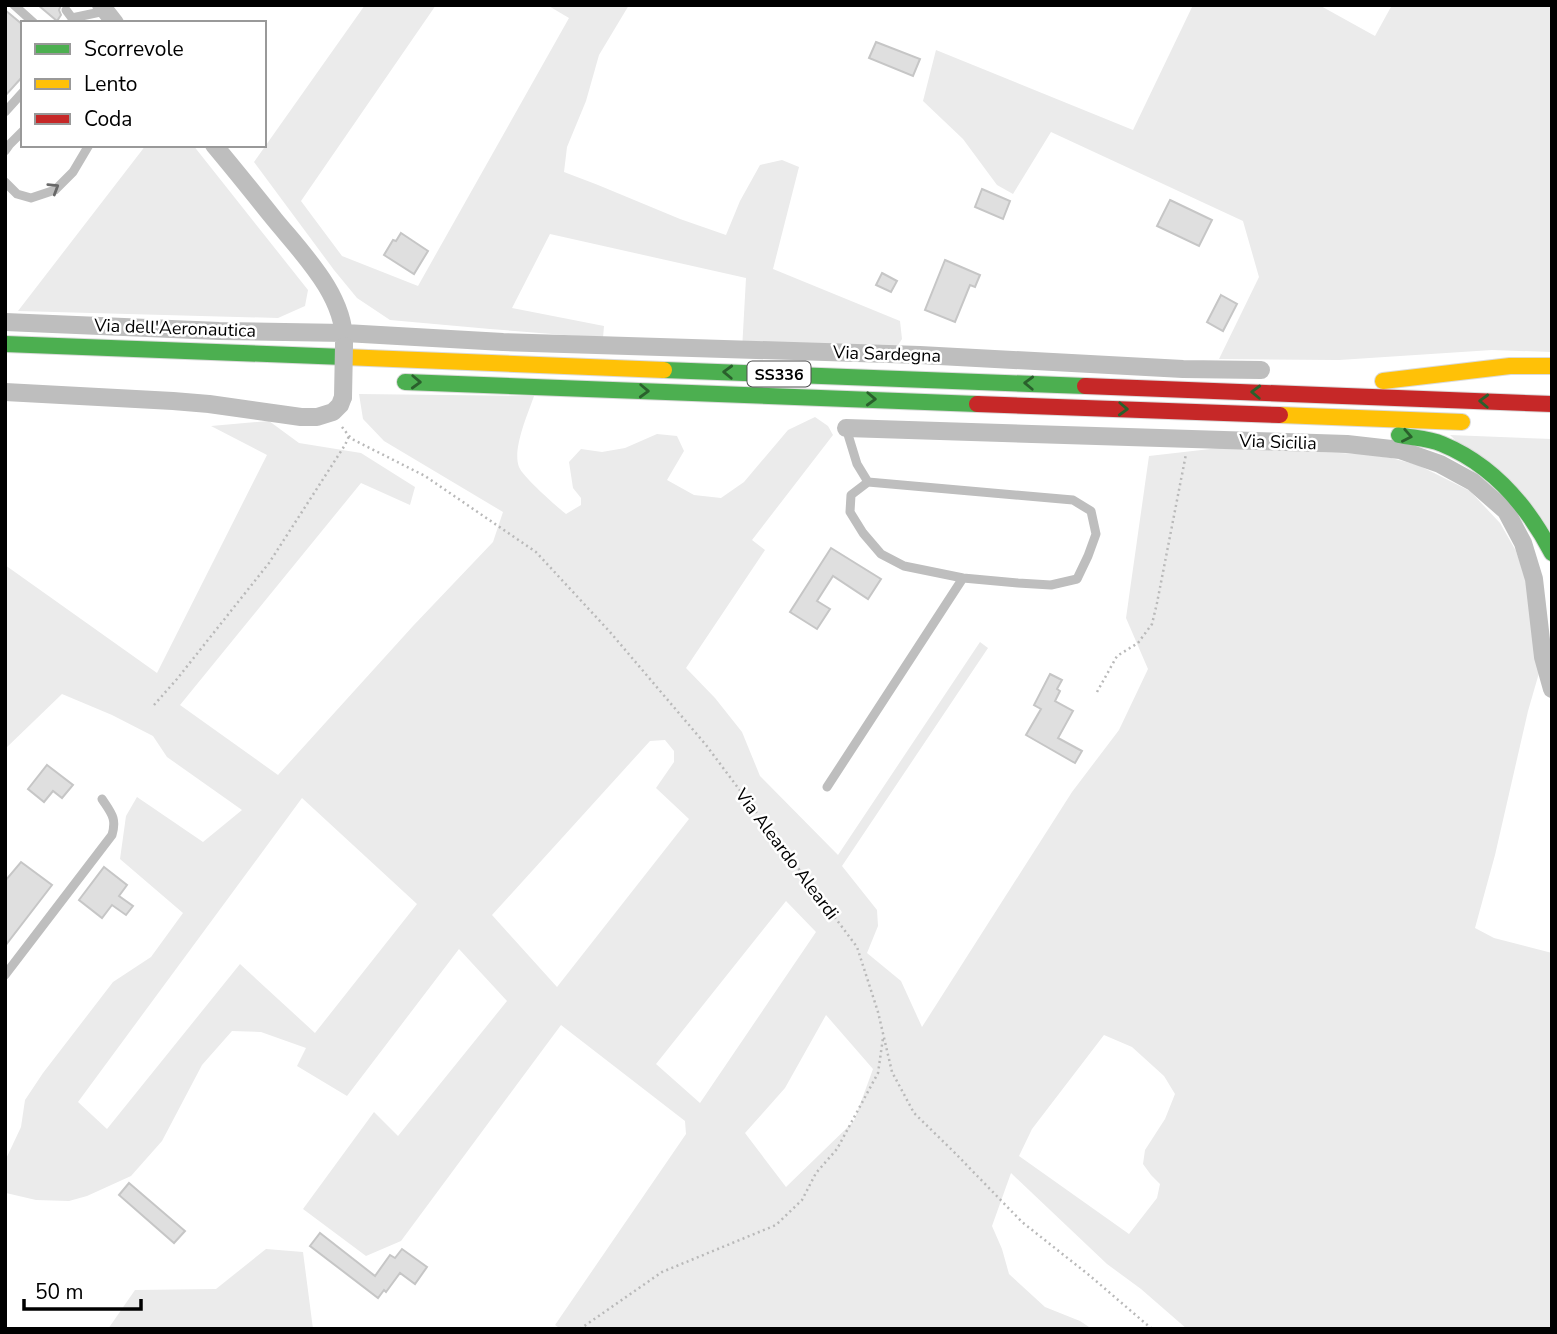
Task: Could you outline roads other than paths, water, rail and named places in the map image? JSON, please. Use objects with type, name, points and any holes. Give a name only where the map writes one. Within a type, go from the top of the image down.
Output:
[{"type":"highway","name":"SS336","points":[[5,344],[1552,404]]},
{"type":"highway","points":[[1293,393],[1510,366],[1552,366]]},
{"type":"highway","points":[[329,379],[356,380]]},
{"type":"highway","name":"SS336","points":[[384,381],[1483,423]]},
{"type":"highway","points":[[1374,382],[1496,383]]},
{"type":"highway","points":[[1291,416],[1440,443],[1480,464],[1513,492],[1538,526],[1552,553]]},
{"type":"street","points":[[5,392],[209,404],[301,417],[317,417],[333,412],[340,405],[343,397],[344,339],[338,310],[321,277],[216,147]]},
{"type":"street","name":"Via dell'Aeronautica","points":[[5,322],[344,339]]},
{"type":"street","name":"Via Sardegna","points":[[344,339],[906,354],[1183,369],[1261,370]]},
{"type":"street","name":"Via Sicilia","points":[[846,428],[1347,444],[1400,450],[1440,464],[1473,482],[1506,511],[1523,543],[1534,579],[1543,657],[1552,689]]},
{"type":"lane","points":[[14,5],[32,21]]},
{"type":"lane","points":[[65,10],[72,18],[107,13]]},
{"type":"lane","points":[[5,112],[21,94]]},
{"type":"lane","points":[[5,151],[21,133]]},
{"type":"lane","points":[[5,182],[17,194],[31,198],[55,190],[73,172],[88,147]]},
{"type":"lane","points":[[846,428],[857,464],[868,482]]},
{"type":"lane","points":[[868,482],[1073,500],[1091,511],[1096,534],[1077,579],[1051,585],[963,578],[904,566],[881,554],[850,512],[851,495],[868,482]]},
{"type":"lane","points":[[827,787],[963,578]]},
{"type":"lane","points":[[5,975],[112,835],[115,825],[102,799]]}]
